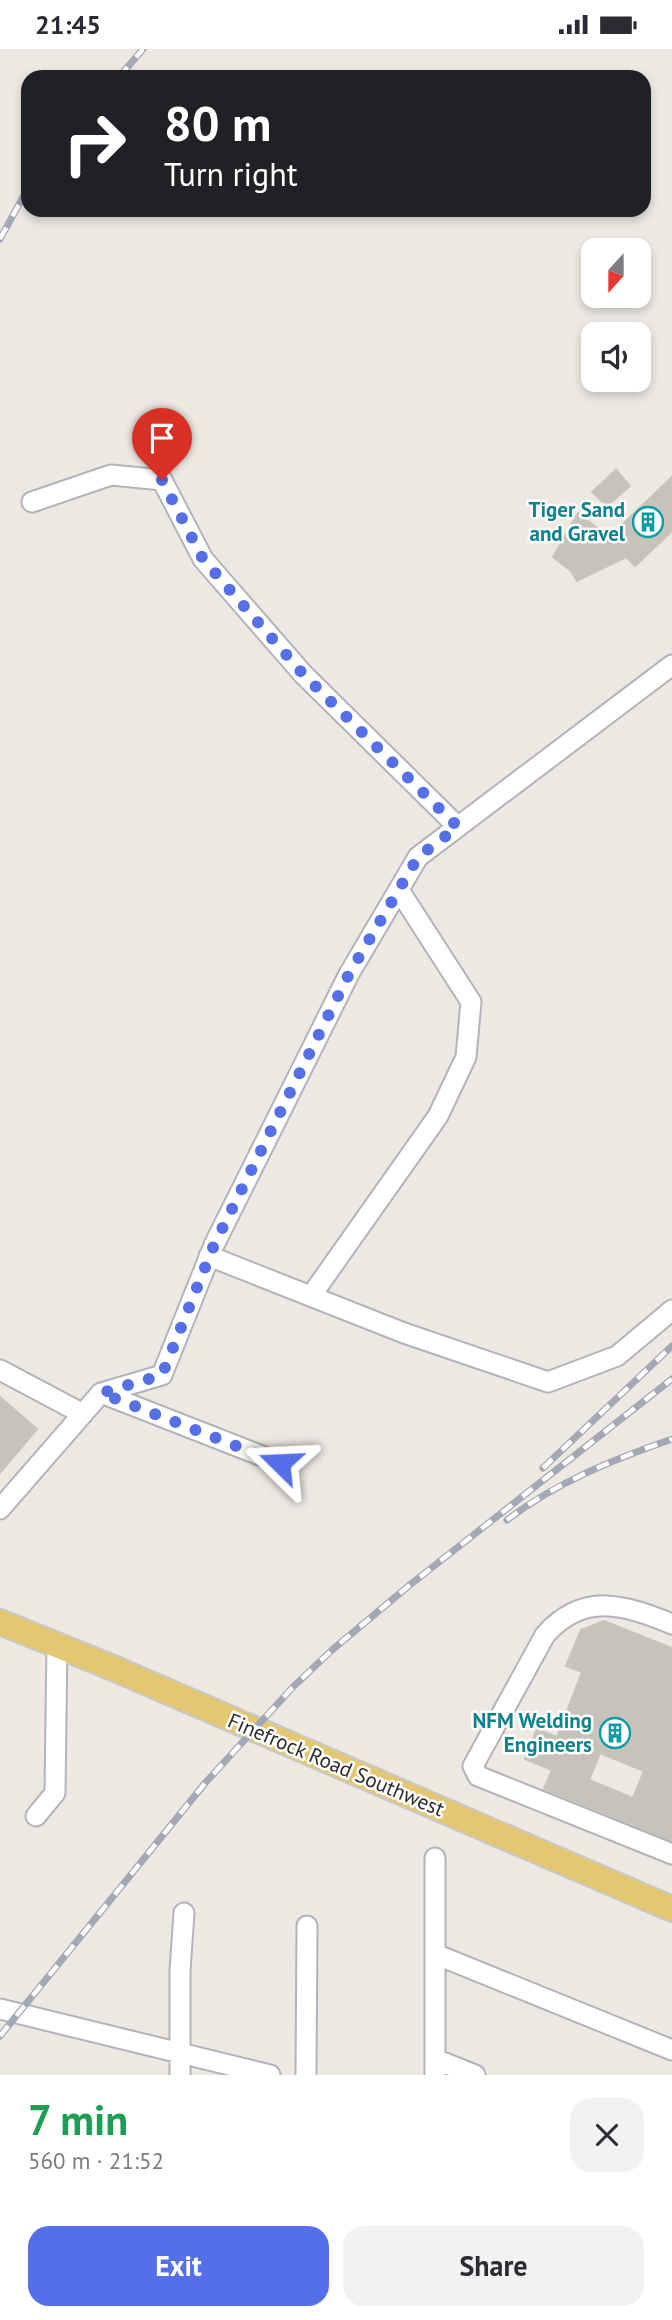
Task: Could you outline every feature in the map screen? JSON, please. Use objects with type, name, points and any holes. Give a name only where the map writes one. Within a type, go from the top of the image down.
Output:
[{"type":"main road","name":"Finefrock Road Southwest","points":[[0,1622],[672,1909]]},
{"type":"street","points":[[32,502],[111,475],[162,480],[203,559],[303,674],[458,827]]},
{"type":"street","points":[[0,1509],[101,1393],[162,1375],[209,1256],[349,974],[418,857],[672,665]]},
{"type":"street","points":[[311,1296],[438,1115],[466,1057],[471,1002],[399,890]]},
{"type":"street","points":[[209,1256],[404,1333],[548,1382],[617,1356],[672,1310]]},
{"type":"street","points":[[0,1370],[83,1414]]},
{"type":"street","points":[[101,1393],[280,1463]]},
{"type":"street","points":[[672,1624],[632,1608],[601,1605],[586,1607],[557,1621],[545,1635],[473,1766],[474,1772],[509,1790],[672,1854]]},
{"type":"street","points":[[36,1816],[55,1793],[57,1645]]},
{"type":"street","points":[[435,1858],[435,2067],[475,2075]]},
{"type":"street","points":[[180,2075],[180,1971],[184,1913]]},
{"type":"street","points":[[306,2075],[307,1926]]},
{"type":"street","points":[[435,1954],[672,2050]]},
{"type":"street","points":[[0,2009],[270,2075]]},
{"type":"building","points":[[616,470],[630,486],[607,506],[592,492]]},
{"type":"building","points":[[672,477],[672,531],[635,566],[626,557],[577,581],[571,571],[553,557],[578,513],[609,537]]},
{"type":"building","points":[[0,1397],[37,1429],[0,1473]]},
{"type":"building","name":"NFM Welding Engineers","points":[[604,1621],[672,1648],[672,1841],[544,1789],[552,1770],[525,1759],[537,1729],[557,1737],[582,1672],[566,1666],[581,1630]],"holes":[[[600,1753],[644,1771],[633,1798],[589,1780]]]},
{"type":"railway","points":[[125,70],[143,49]]},
{"type":"railway","points":[[0,239],[21,201]]},
{"type":"railway","points":[[543,1468],[672,1346]]},
{"type":"railway","points":[[0,2036],[206,1782],[293,1687],[332,1650],[411,1584],[672,1379]]},
{"type":"railway","points":[[507,1520],[565,1483],[672,1439]]},
{"type":"place","name":"Tiger Sand and Gravel","points":[[648,522]]},
{"type":"place","name":"NFM Welding Engineers","points":[[615,1733]]},
{"type":"route","points":[[162,480],[203,559],[303,674],[458,827],[418,857],[349,974],[214,1245],[162,1375],[101,1393],[280,1463]]}]
